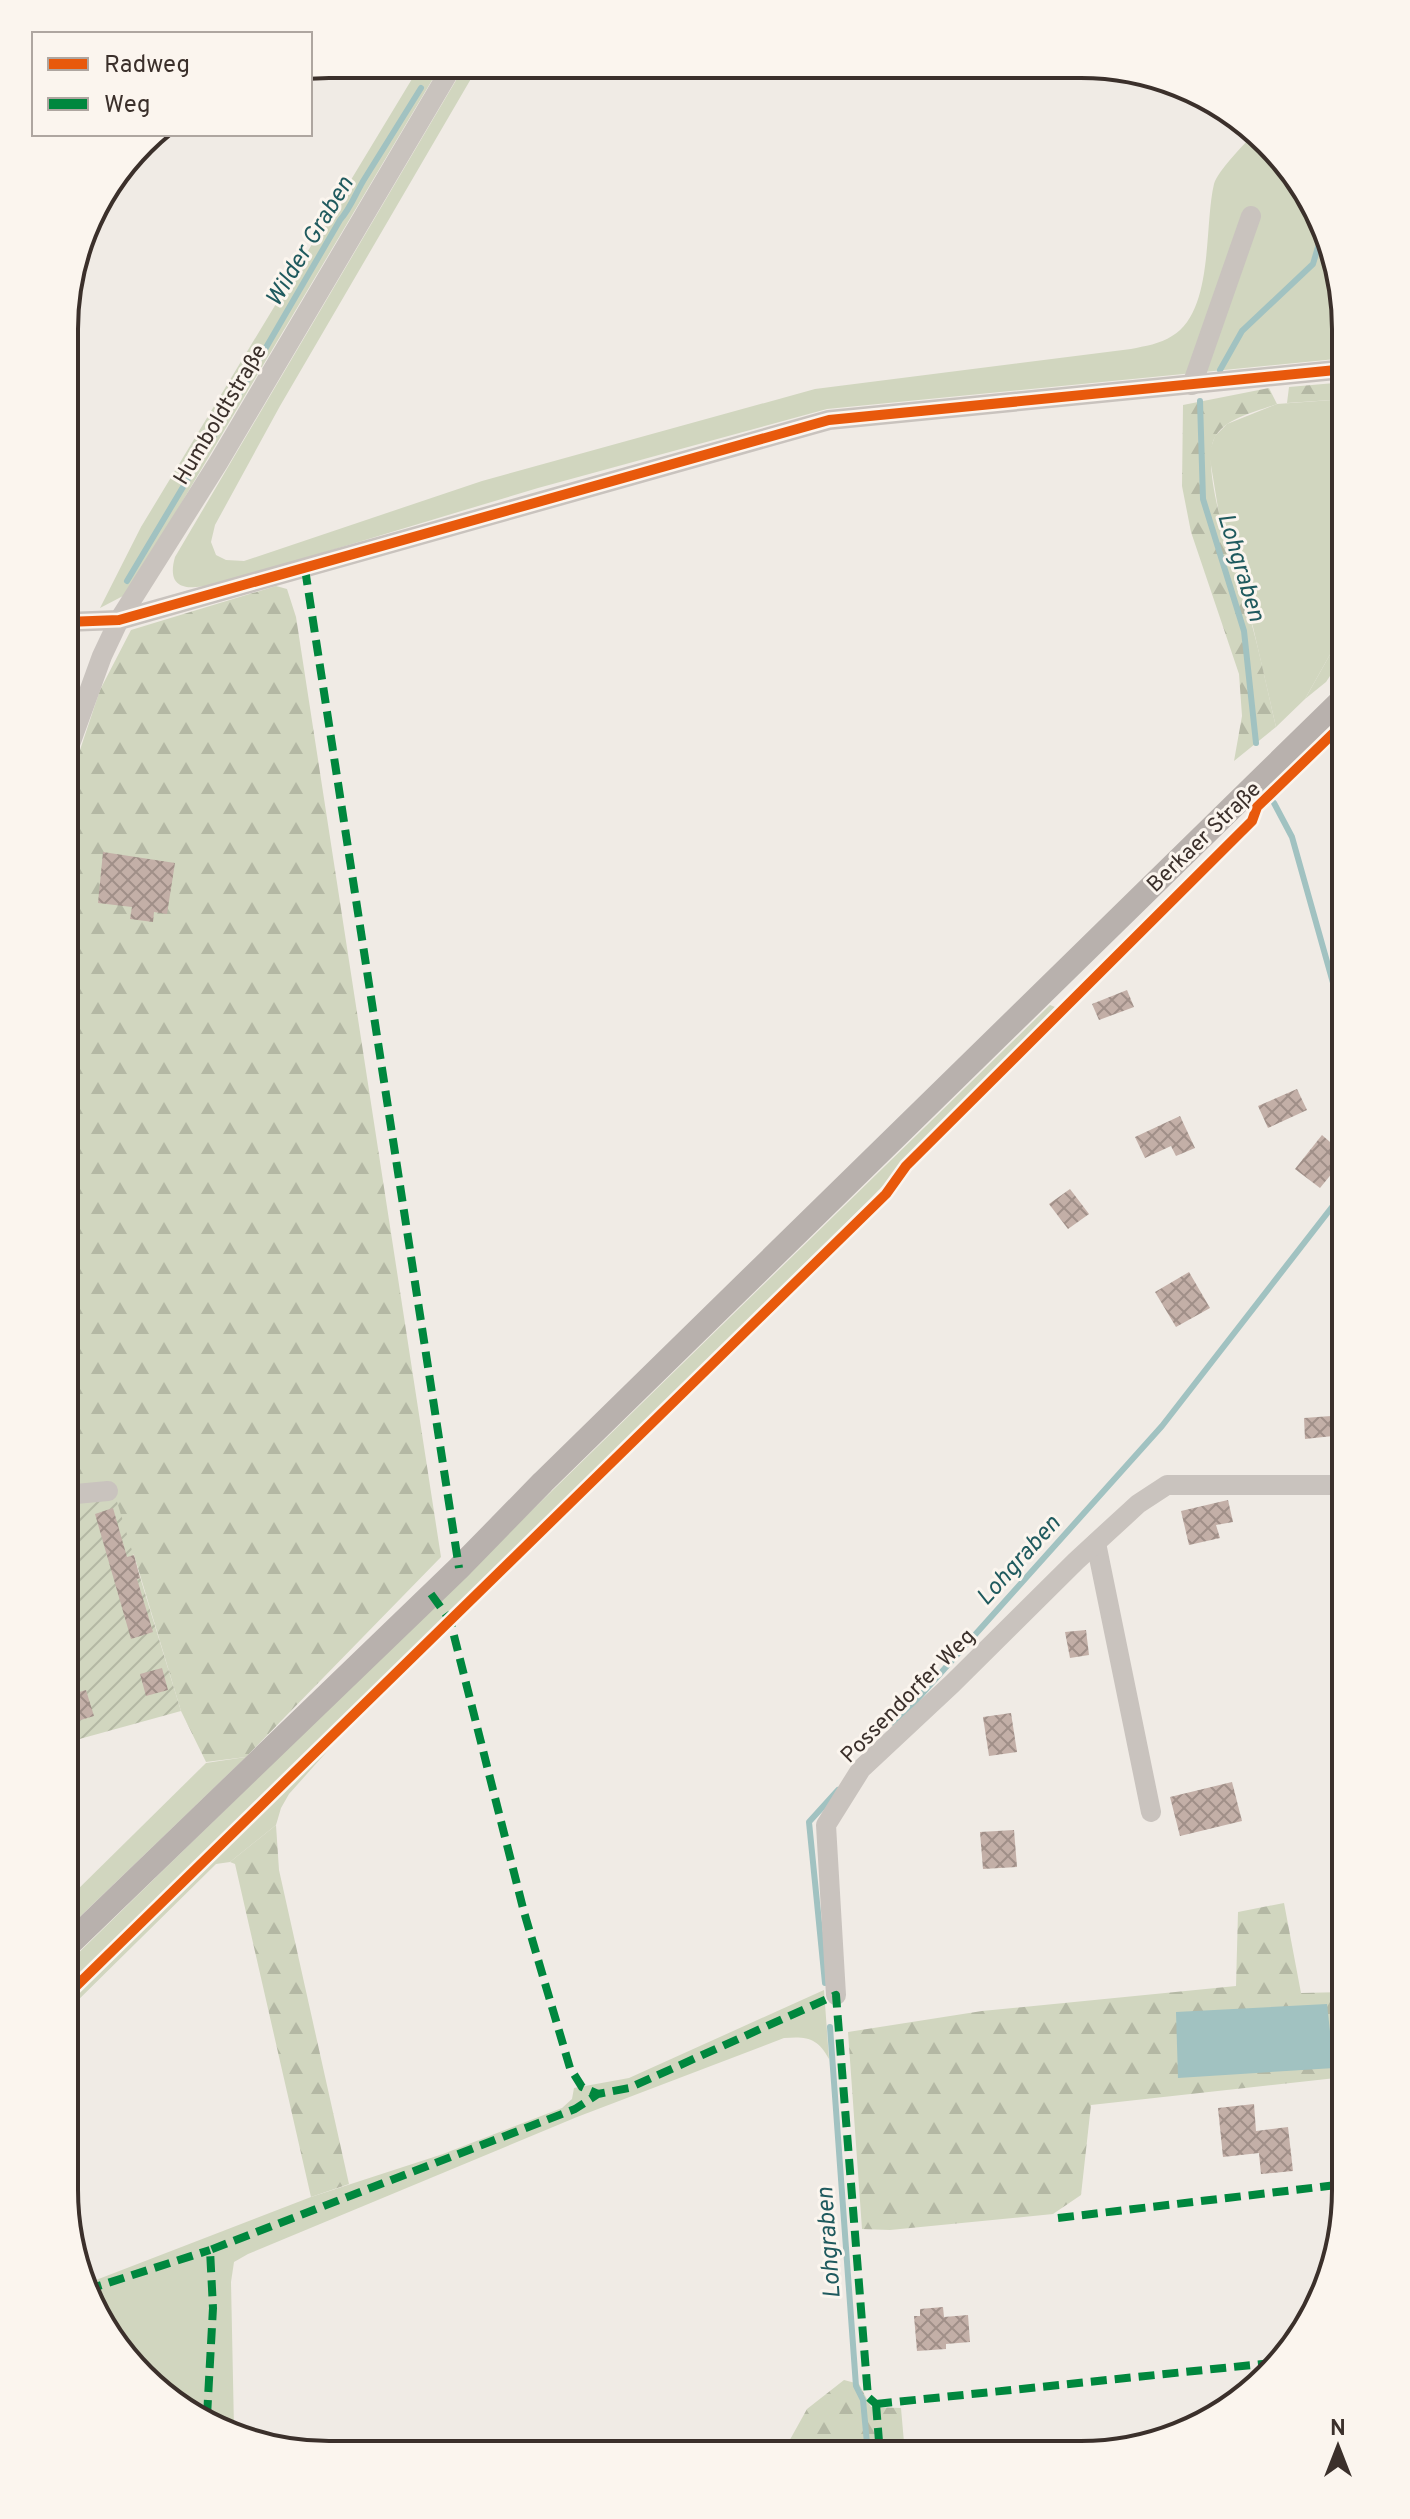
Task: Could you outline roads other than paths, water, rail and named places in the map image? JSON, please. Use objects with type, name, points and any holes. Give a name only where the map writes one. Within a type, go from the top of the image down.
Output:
[{"type":"main road","name":"Berkaer Straße","points":[[78,1935],[459,1568],[543,1482],[1332,710]]},
{"type":"street","name":"Humboldtstraße","points":[[78,722],[119,620],[218,463],[445,78]]},
{"type":"street","points":[[1192,385],[1251,216]]},
{"type":"street","points":[[78,622],[119,620],[829,420],[1332,370]]},
{"type":"street","name":"Possendorfer Weg","points":[[836,1995],[826,1825],[861,1769],[1138,1504],[1167,1485],[1331,1485]]},
{"type":"street","points":[[78,1494],[108,1491]]},
{"type":"street","points":[[1096,1543],[1151,1812]]},
{"type":"water","points":[[1327,2004],[1331,2068],[1178,2078],[1176,2012]]},
{"type":"waterway","name":"Wilder Graben","points":[[228,413],[421,88]]},
{"type":"waterway","name":"Lohgraben","points":[[1220,370],[1242,331],[1313,264],[1318,246]]},
{"type":"waterway","name":"Lohgraben","points":[[1200,401],[1203,499],[1244,631],[1256,743]]},
{"type":"waterway","name":"Wilder Graben","points":[[127,581],[214,435]]},
{"type":"waterway","name":"Lohgraben","points":[[1274,803],[1292,837],[1332,978]]},
{"type":"waterway","name":"Lohgraben","points":[[895,1724],[1162,1426],[1332,1208]]},
{"type":"waterway","name":"Lohgraben","points":[[825,1983],[809,1822],[838,1790]]},
{"type":"waterway","name":"Lohgraben","points":[[830,2027],[856,2386],[863,2400],[867,2441]]}]
